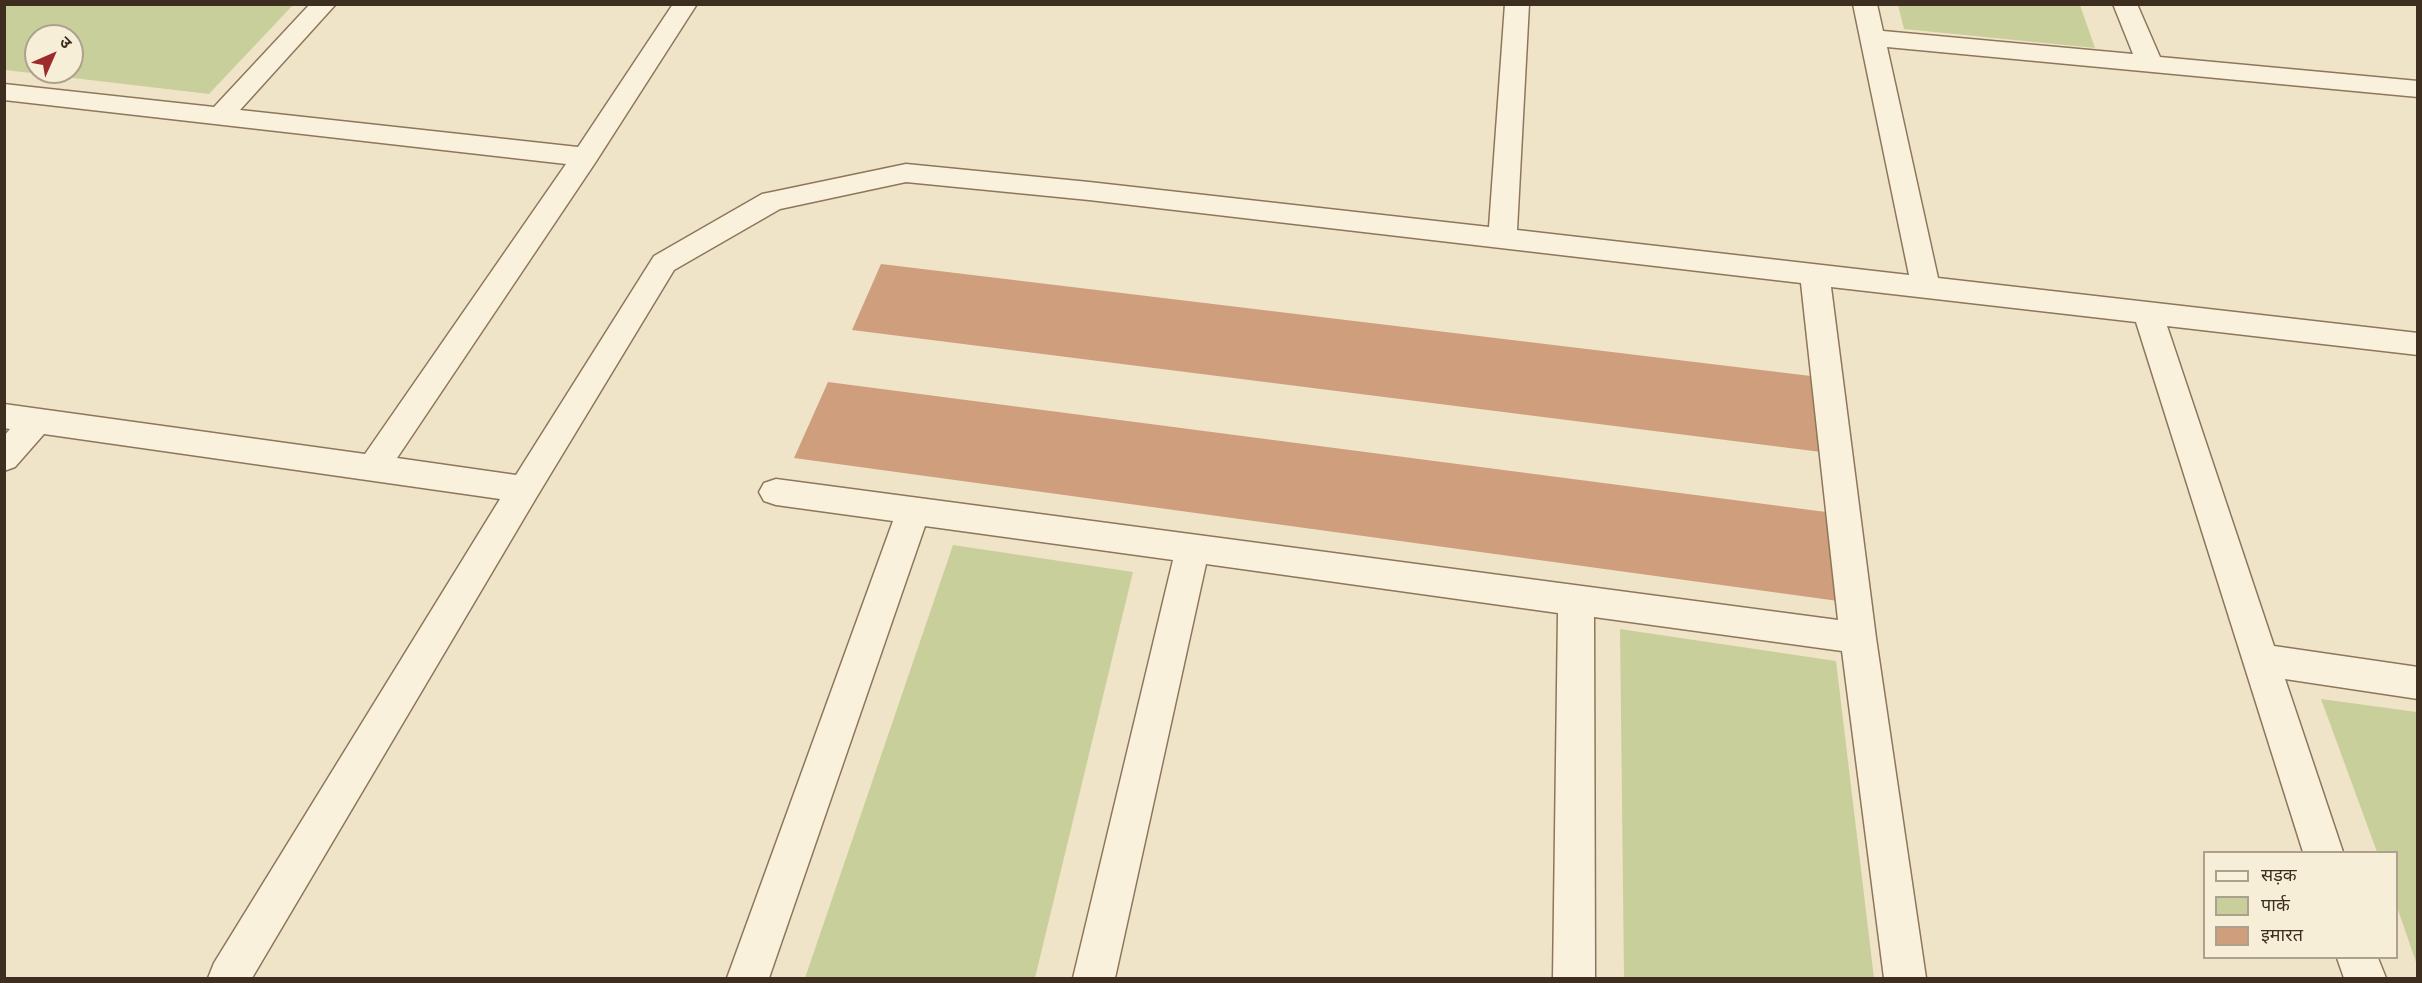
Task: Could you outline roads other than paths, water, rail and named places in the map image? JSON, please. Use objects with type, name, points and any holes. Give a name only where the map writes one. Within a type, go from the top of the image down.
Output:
[{"type":"street","points":[[220,116],[324,4]]},
{"type":"street","points":[[373,468],[585,158],[685,4]]},
{"type":"street","points":[[1502,239],[1517,5],[1510,4]]},
{"type":"street","points":[[1865,4],[1926,288]]},
{"type":"street","points":[[2125,4],[2150,64]]},
{"type":"street","points":[[1873,38],[2418,89]]},
{"type":"street","points":[[4,92],[585,158]]},
{"type":"street","points":[[229,978],[524,489],[664,263],[772,201],[906,173],[1089,191],[2418,344]]},
{"type":"street","points":[[1815,275],[1858,638],[1905,978]]},
{"type":"street","points":[[2148,313],[2324,851]]},
{"type":"street","points":[[4,416],[524,489]]},
{"type":"street","points":[[4,458],[37,421]]},
{"type":"street","points":[[776,492],[1858,638]]},
{"type":"street","points":[[748,978],[913,511]]},
{"type":"street","points":[[1094,978],[1193,548]]},
{"type":"street","points":[[1574,978],[1576,600]]},
{"type":"street","points":[[2260,660],[2418,683]]},
{"type":"street","points":[[2359,959],[2365,978]]}]
